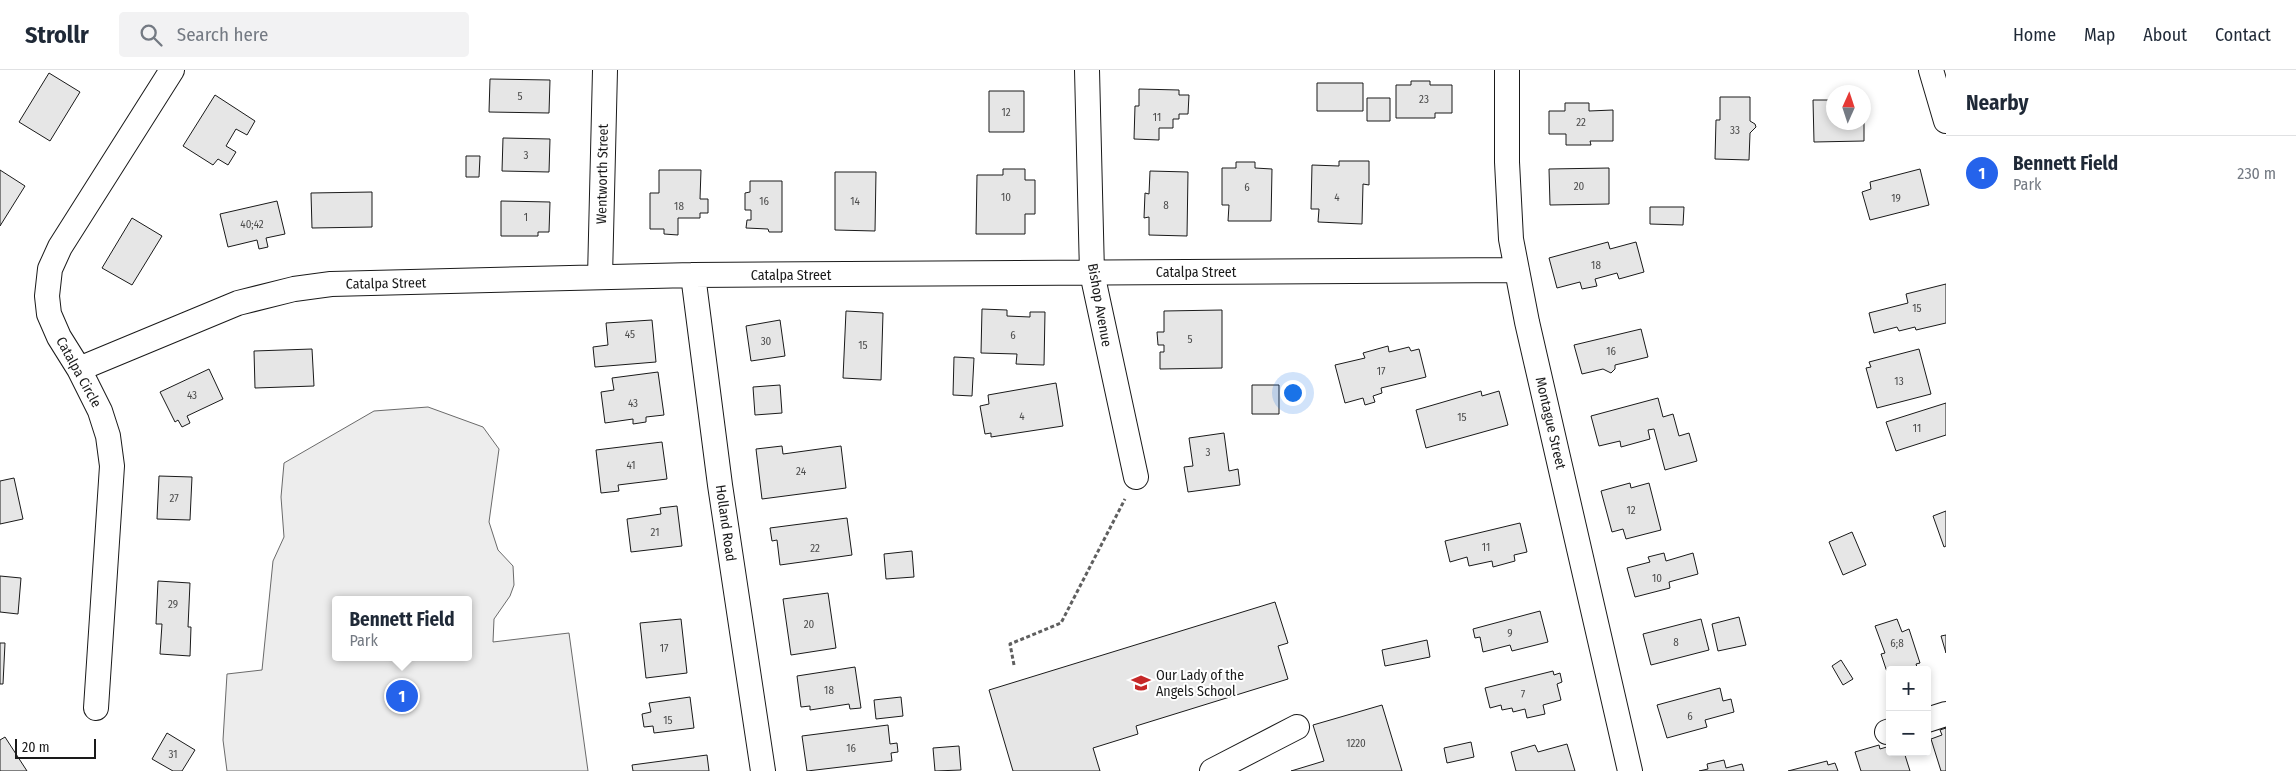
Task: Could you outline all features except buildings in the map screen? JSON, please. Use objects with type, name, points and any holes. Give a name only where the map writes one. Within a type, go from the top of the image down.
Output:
[{"type":"street","name":"Catalpa Circle","points":[[96,708],[112,466],[109,442],[100,410],[80,369],[59,337],[50,314],[47,296],[50,269],[60,247],[172,70]]},
{"type":"street","name":"Wentworth Street","points":[[600,278],[605,70]]},
{"type":"street","name":"Bishop Avenue","points":[[1087,70],[1092,273],[1136,477]]},
{"type":"street","name":"Montague Street","points":[[1506,70],[1509,212],[1517,270],[1527,322],[1630,771]]},
{"type":"street","points":[[1931,70],[1946,121]]},
{"type":"street","name":"Catalpa Street","points":[[80,369],[238,303],[294,289],[350,283],[693,275],[1517,270]]},
{"type":"street","name":"Holland Road","points":[[693,275],[722,495],[763,771]]},
{"type":"street","points":[[1931,719],[1946,714]]},
{"type":"street","points":[[1212,771],[1297,727]]},
{"type":"path","points":[[1014,666],[1010,644],[1061,623],[1136,477]]},
{"type":"shaded area","points":[[428,407],[483,427],[499,449],[489,522],[498,550],[513,566],[514,585],[510,596],[494,619],[493,642],[569,633],[588,771],[227,771],[223,740],[227,674],[262,670],[273,561],[284,537],[281,497],[284,463],[374,411]]},
{"type":"place","name":"Our Lady of the Angels School","points":[[1141,683]]},
{"type":"place","name":"Bennett Field","points":[[402,696]]}]
